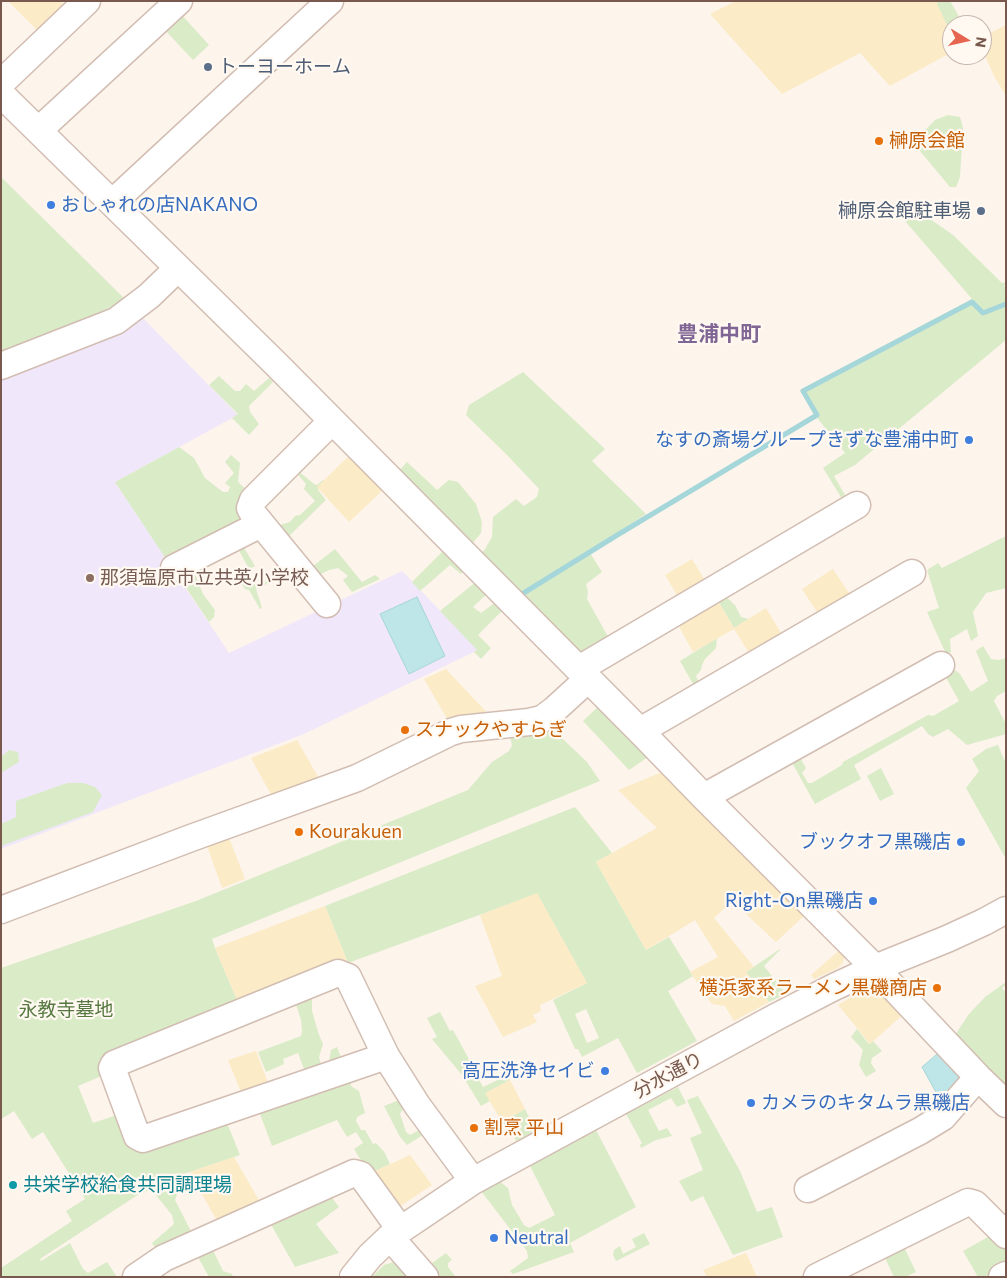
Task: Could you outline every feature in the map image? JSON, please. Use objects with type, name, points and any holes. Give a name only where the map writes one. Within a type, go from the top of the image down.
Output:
[{"type":"street","points":[[1,83],[87,1]]},
{"type":"street","points":[[39,130],[179,1]]},
{"type":"street","points":[[112,203],[330,1]]},
{"type":"street","points":[[1,94],[332,421],[876,968],[978,1077],[1006,1104]]},
{"type":"street","points":[[1,366],[116,321],[149,296],[177,269]]},
{"type":"street","points":[[327,604],[250,508],[253,500],[332,421]]},
{"type":"street","points":[[1,910],[191,838],[358,778],[451,732],[461,729],[542,719],[554,710],[583,674],[857,505]]},
{"type":"street","points":[[174,568],[262,524]]},
{"type":"street","points":[[640,731],[912,572]]},
{"type":"street","points":[[704,797],[941,665]]},
{"type":"street","name":"分水通り","points":[[353,1277],[370,1256],[395,1233],[473,1181],[834,987],[947,939],[1006,910]]},
{"type":"street","points":[[386,1056],[143,1139],[136,1136],[112,1068],[114,1064],[338,973],[348,977],[386,1056],[417,1105],[473,1181]]},
{"type":"street","points":[[808,1188],[920,1131],[943,1117],[978,1077]]},
{"type":"street","points":[[136,1277],[164,1258],[354,1173],[361,1175],[395,1233],[425,1277]]},
{"type":"street","points":[[817,1277],[968,1202],[975,1204],[1006,1235]]},
{"type":"street","points":[[1002,1277],[1006,1275]]},
{"type":"shaded area","name":"那須塩原市立共英小学校","points":[[140,315],[238,415],[115,482],[229,653],[402,571],[478,650],[304,734],[1,849],[1,376]]},
{"type":"green space","points":[[939,1],[950,1],[958,15],[942,16],[936,4]]},
{"type":"green space","points":[[180,13],[209,45],[193,60],[164,29]]},
{"type":"green space","points":[[948,115],[960,117],[963,128],[960,177],[956,187],[950,187],[910,139],[917,133],[925,130],[935,120]]},
{"type":"green space","points":[[1,177],[125,299],[94,316],[1,357]]},
{"type":"green space","points":[[909,216],[930,219],[953,235],[1002,283],[1006,282],[1004,285],[1006,290],[1006,340],[855,465],[834,476],[848,500],[844,502],[823,468],[845,453],[815,415],[800,390],[972,299],[905,221]]},
{"type":"green space","points":[[523,372],[605,449],[592,461],[646,514],[589,551],[602,572],[586,584],[587,599],[611,642],[589,655],[575,653],[480,555],[492,537],[493,517],[516,499],[524,506],[537,497],[539,489],[466,415],[469,405]]},
{"type":"green space","points":[[219,376],[235,391],[240,391],[246,384],[254,391],[269,378],[273,382],[249,406],[250,412],[259,424],[249,435],[232,418],[238,414],[209,385]]},
{"type":"green space","points":[[179,447],[194,458],[205,478],[223,492],[228,492],[230,487],[225,483],[234,473],[225,462],[231,455],[240,463],[238,482],[251,494],[252,520],[170,565],[115,482]]},
{"type":"green space","points":[[407,462],[437,490],[449,480],[458,482],[476,504],[482,522],[481,533],[471,545],[398,472]]},
{"type":"green space","points":[[296,469],[314,484],[317,485],[323,480],[325,482],[318,490],[326,500],[284,541],[275,531],[280,525],[290,522],[295,516],[300,515],[315,501],[304,489],[306,484],[294,470]]},
{"type":"green space","points":[[1006,536],[1006,588],[986,593],[973,612],[978,636],[971,641],[967,629],[950,639],[951,652],[946,654],[927,612],[939,608],[927,570],[938,563],[942,568]]},
{"type":"green space","points":[[236,545],[243,546],[255,566],[250,569],[250,574],[256,585],[260,585],[290,568],[294,572],[256,589],[262,608],[260,609],[249,590],[245,589],[236,575],[248,567]]},
{"type":"green space","points":[[446,548],[467,567],[461,574],[450,565],[420,591],[412,582]]},
{"type":"green space","points":[[335,549],[362,582],[375,575],[380,579],[352,592],[343,580],[348,576],[338,568],[314,575],[308,570]]},
{"type":"green space","points":[[194,572],[203,594],[215,610],[214,617],[209,622],[176,573]]},
{"type":"green space","points":[[477,581],[489,592],[473,607],[481,613],[497,601],[504,609],[478,635],[491,648],[481,659],[474,652],[477,650],[440,611]]},
{"type":"green space","points":[[724,595],[735,605],[741,617],[749,619],[734,628],[715,596]]},
{"type":"green space","points":[[717,638],[716,648],[705,659],[701,670],[696,676],[701,688],[697,691],[680,661]]},
{"type":"green space","points":[[983,646],[991,659],[999,660],[1006,658],[1006,691],[997,696],[994,701],[1006,724],[1006,734],[967,745],[948,729],[933,737],[922,726],[854,765],[861,779],[815,804],[791,761],[799,756],[806,768],[802,773],[808,783],[812,783],[842,765],[843,762],[928,715],[933,716],[959,701],[943,672],[951,667],[960,674],[971,692],[988,681],[976,651]]},
{"type":"green space","points":[[601,704],[651,755],[629,770],[583,721]]},
{"type":"green space","name":"永教寺墓地","points":[[548,725],[587,762],[600,781],[212,939],[240,1007],[104,1075],[78,1086],[93,1123],[117,1115],[132,1146],[225,1118],[240,1155],[169,1179],[177,1195],[175,1200],[194,1237],[159,1254],[152,1243],[174,1224],[172,1215],[151,1189],[136,1196],[40,1259],[41,1261],[70,1243],[83,1269],[88,1273],[107,1262],[117,1277],[1,1277],[1,1268],[72,1221],[66,1211],[85,1199],[43,1132],[32,1139],[14,1111],[1,1119],[1,968],[196,901],[468,790],[492,762],[509,751],[512,746],[509,730]]},
{"type":"green space","points":[[998,745],[1006,764],[1006,859],[966,788],[979,771],[972,759],[986,749]]},
{"type":"green space","points":[[9,750],[18,752],[19,762],[1,773],[1,757]]},
{"type":"green space","points":[[881,768],[894,794],[880,801],[867,776]]},
{"type":"green space","points":[[67,783],[83,783],[95,787],[102,795],[93,812],[1,846],[1,824],[16,817],[16,801]]},
{"type":"green space","points":[[575,807],[612,853],[596,862],[646,950],[669,937],[693,976],[668,991],[697,1041],[637,1073],[618,1038],[582,1057],[578,1049],[575,1049],[553,1000],[587,983],[537,894],[348,963],[325,906]],"holes":[[[586,1009],[599,1038],[587,1043],[575,1014]]]},
{"type":"green space","points":[[780,949],[764,966],[786,994],[769,1002],[746,972]]},
{"type":"green space","points":[[339,978],[347,980],[381,1053],[331,1069],[329,1062],[331,1050],[337,1047],[342,1060],[369,1052],[367,1047],[372,1044],[365,1026],[361,1026],[345,983],[315,993],[312,999],[312,1011],[323,1044],[319,1057],[323,1072],[307,1077],[298,1053],[283,1059],[284,1064],[266,1072],[258,1052],[301,1036],[301,1020],[296,1004],[253,1021],[250,1015]]},
{"type":"green space","points":[[1006,982],[1006,985],[1002,988],[1006,993],[1006,1082],[1000,1085],[953,1038],[969,1014],[985,997]]},
{"type":"green space","points":[[440,1012],[450,1031],[453,1030],[483,1087],[506,1076],[510,1080],[486,1093],[490,1101],[481,1106],[462,1075],[432,1039],[437,1037],[427,1018]]},
{"type":"green space","points":[[857,1029],[869,1044],[873,1041],[882,1051],[872,1058],[871,1063],[876,1071],[866,1077],[859,1065],[863,1050],[851,1037]]},
{"type":"green space","points":[[350,1076],[351,1086],[359,1091],[365,1113],[357,1117],[356,1121],[361,1130],[365,1130],[373,1144],[376,1143],[385,1153],[390,1164],[369,1174],[354,1149],[363,1143],[356,1132],[347,1137],[337,1120],[272,1146],[257,1106]]},
{"type":"green space","points":[[678,1087],[686,1103],[677,1107],[671,1098],[648,1110],[659,1131],[667,1128],[672,1136],[656,1140],[641,1148],[640,1145],[642,1143],[626,1114]]},
{"type":"green space","points":[[698,1096],[740,1171],[757,1212],[772,1207],[783,1237],[733,1255],[703,1196],[691,1202],[679,1181],[703,1170],[690,1138],[702,1133],[687,1100]]},
{"type":"green space","points":[[407,1097],[406,1104],[400,1114],[406,1132],[410,1135],[423,1128],[426,1133],[407,1145],[400,1137],[384,1106]]},
{"type":"green space","points":[[525,1109],[536,1131],[516,1141],[511,1130],[508,1131],[502,1122]]},
{"type":"green space","points":[[596,1130],[636,1207],[570,1243],[574,1252],[513,1274],[510,1271],[528,1258],[527,1251],[481,1191],[499,1181],[508,1188],[512,1205],[524,1225],[529,1228],[555,1215],[530,1166]]},
{"type":"green space","points":[[331,1196],[339,1207],[316,1224],[339,1253],[295,1267],[269,1221]]},
{"type":"green space","points":[[644,1233],[650,1244],[616,1261],[613,1255],[614,1250],[620,1246],[623,1254],[636,1247],[632,1239]]},
{"type":"green space","points":[[995,1233],[1006,1243],[1006,1265],[984,1277],[978,1277],[963,1251]]},
{"type":"green space","points":[[211,1246],[223,1271],[232,1274],[233,1277],[209,1277],[195,1252]]},
{"type":"green space","points":[[904,1247],[916,1272],[905,1277],[894,1277],[885,1258]]},
{"type":"green space","points":[[446,1253],[452,1260],[448,1263],[448,1267],[456,1277],[438,1277],[428,1266]]},
{"type":"green space","points":[[397,1261],[413,1277],[372,1277],[384,1265]]},
{"type":"sand","points":[[8,1],[60,1],[67,8],[41,34]]},
{"type":"sand","points":[[736,1],[939,1],[937,4],[942,15],[942,57],[890,86],[860,53],[782,94],[710,14]]},
{"type":"sand","points":[[1006,25],[1006,96],[989,65],[992,65],[992,32]]},
{"type":"sand","points":[[351,454],[385,488],[349,522],[317,487]]},
{"type":"sand","points":[[692,559],[707,584],[680,600],[665,575]]},
{"type":"sand","points":[[833,569],[853,599],[821,618],[802,589]]},
{"type":"sand","points":[[715,596],[734,628],[766,608],[784,638],[752,658],[734,629],[693,652],[675,619]]},
{"type":"sand","points":[[446,669],[491,717],[449,722],[424,679]]},
{"type":"sand","points":[[297,740],[321,782],[274,800],[251,758]]},
{"type":"sand","points":[[665,771],[808,912],[776,942],[732,901],[714,918],[754,967],[746,972],[769,1002],[734,1021],[725,1006],[712,1004],[690,972],[718,957],[695,920],[646,950],[596,862],[657,828],[618,790]]},
{"type":"sand","points":[[228,835],[245,879],[222,888],[206,843]]},
{"type":"sand","points":[[537,893],[587,983],[540,1005],[541,1011],[533,1015],[537,1022],[503,1037],[475,986],[502,976],[480,915]]},
{"type":"sand","points":[[325,906],[348,963],[240,1007],[215,948]]},
{"type":"sand","points":[[842,948],[845,952],[843,963],[838,968],[814,979],[811,975]]},
{"type":"sand","points":[[863,994],[888,999],[906,1012],[870,1044],[838,1005],[853,996]]},
{"type":"sand","points":[[256,1051],[270,1088],[243,1097],[228,1060]]},
{"type":"sand","points":[[510,1080],[525,1109],[502,1122],[485,1093]]},
{"type":"sand","points":[[410,1155],[432,1185],[393,1211],[367,1175]]},
{"type":"sand","points":[[234,1157],[263,1207],[219,1225],[190,1172]]},
{"type":"sand","points":[[746,1253],[757,1277],[707,1277],[703,1270]]},
{"type":"water","points":[[417,597],[445,656],[409,674],[380,614]]},
{"type":"water","points":[[943,1049],[965,1079],[943,1105],[922,1067]]},
{"type":"waterway","points":[[522,594],[817,415],[803,391],[972,302],[983,313],[1006,304]]},
{"type":"place","name":"トーヨーホーム","points":[[208,67]]},
{"type":"place","name":"榊原会館","points":[[879,141]]},
{"type":"place","name":"おしゃれの店NAKANO","points":[[51,205]]},
{"type":"place","name":"榊原会館駐車場","points":[[981,211]]},
{"type":"place","name":"なすの斎場グループきずな豊浦中町","points":[[969,440]]},
{"type":"place","name":"那須塩原市立共英小学校","points":[[90,578]]},
{"type":"place","name":"スナックやすらぎ","points":[[405,730]]},
{"type":"place","name":"Kourakuen","points":[[299,832]]},
{"type":"place","name":"ブックオフ黒磯店","points":[[961,842]]},
{"type":"place","name":"Right-On黒磯店","points":[[873,901]]},
{"type":"place","name":"横浜家系ラーメン黒磯商店","points":[[937,988]]},
{"type":"place","name":"高圧洗浄セイビ","points":[[605,1071]]},
{"type":"place","name":"カメラのキタムラ黒磯店","points":[[751,1103]]},
{"type":"place","name":"割烹 平山","points":[[474,1128]]},
{"type":"place","name":"共栄学校給食共同調理場","points":[[13,1185]]},
{"type":"place","name":"Neutral","points":[[494,1238]]},
{"type":"district","name":"豊浦中町","points":[[719,334]]}]
